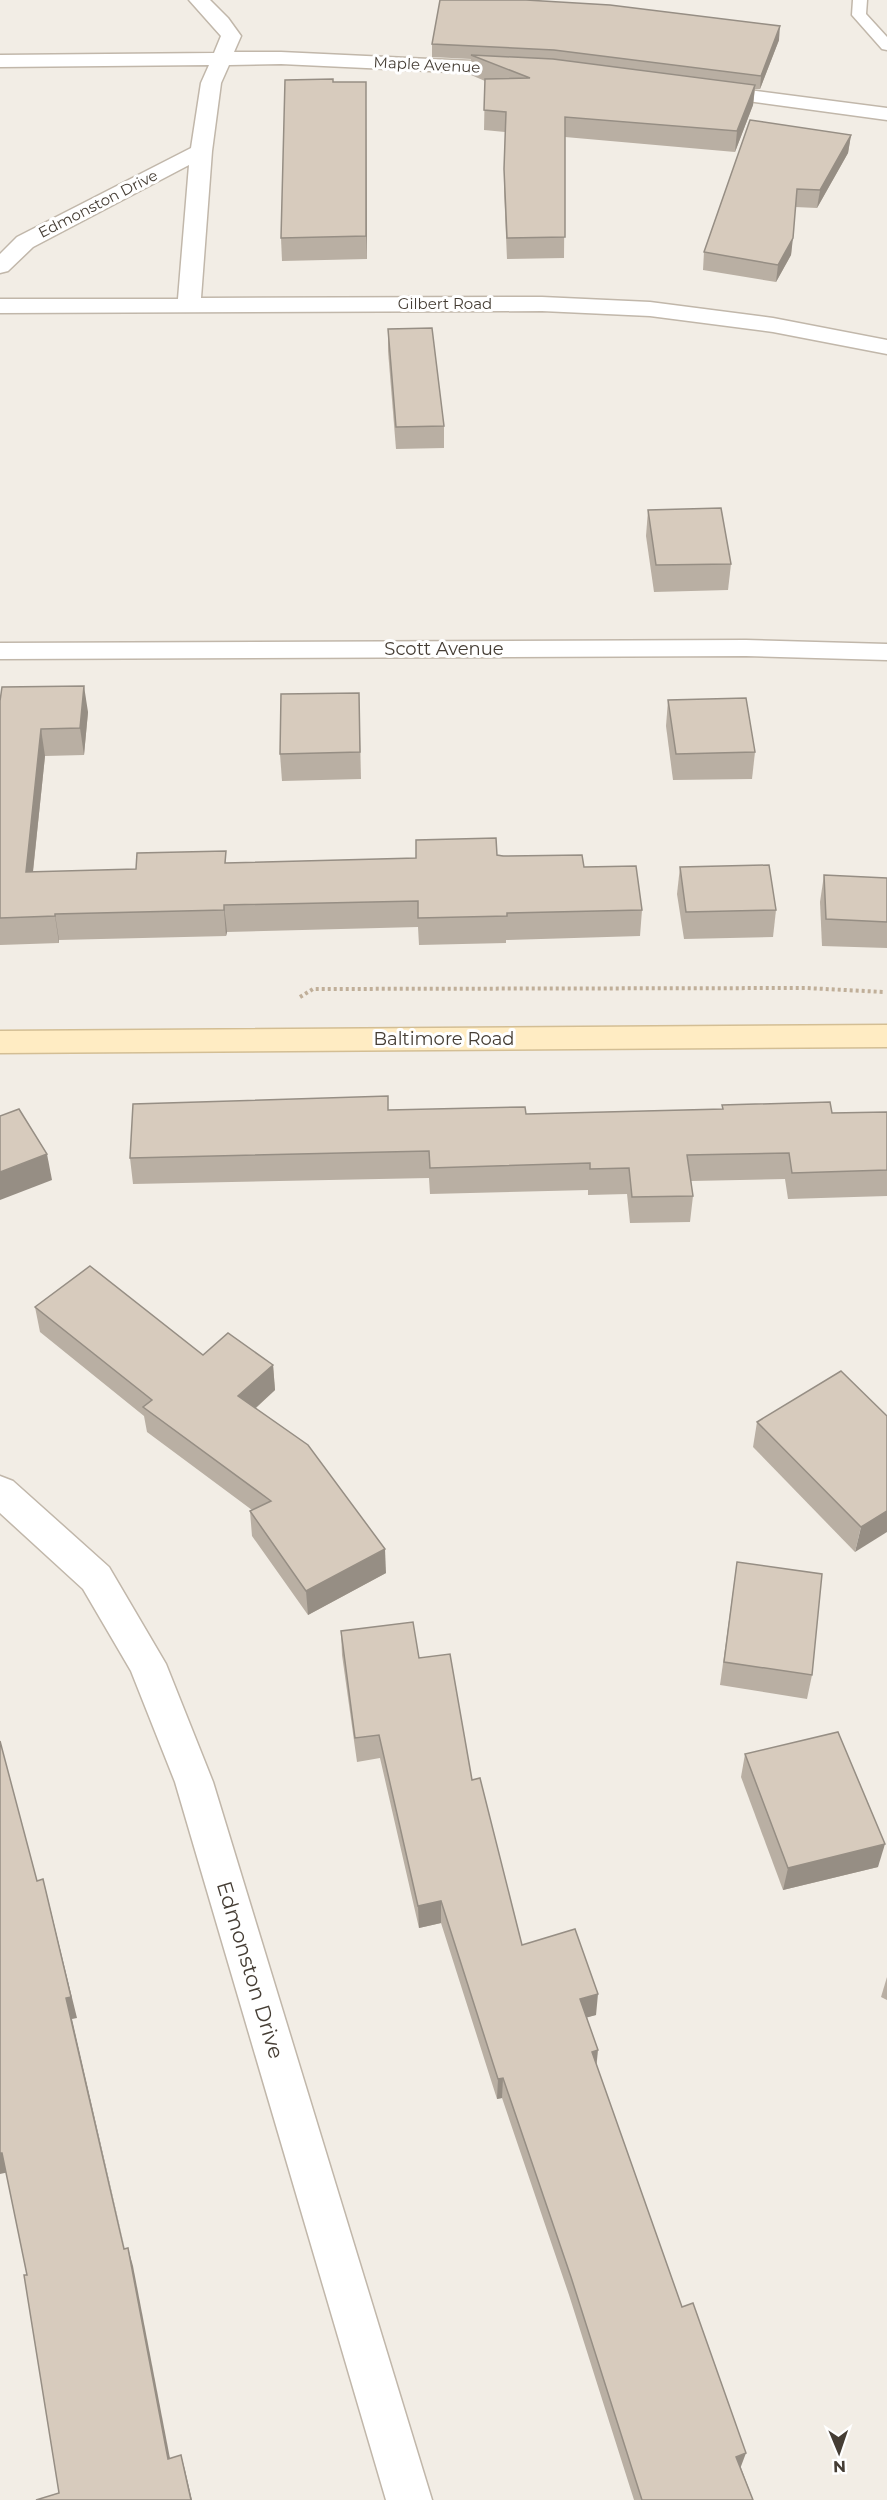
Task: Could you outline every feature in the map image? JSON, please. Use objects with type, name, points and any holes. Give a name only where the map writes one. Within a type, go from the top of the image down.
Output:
[{"type":"street","points":[[189,305],[201,151],[212,83],[231,36],[221,22],[199,0]]},
{"type":"street","name":"Maple Avenue","points":[[0,61],[280,58],[541,70]]},
{"type":"street","points":[[691,89],[887,114]]},
{"type":"street","name":"Edmonston Drive","points":[[0,266],[25,242],[201,151]]},
{"type":"street","name":"Gilbert Road","points":[[0,306],[542,304],[650,309],[773,325],[887,347]]},
{"type":"street","name":"Scott Avenue","points":[[0,651],[746,648],[887,652]]},
{"type":"street","name":"Baltimore Road","points":[[0,1042],[887,1035]]},
{"type":"street","name":"Edmonston Drive","points":[[0,1491],[96,1578],[147,1664],[194,1782],[409,2500]]},
{"type":"lane","points":[[860,0],[859,15],[887,46]]},
{"type":"path","points":[[297,999],[313,989],[806,988],[887,992]]},
{"type":"building","points":[[440,0],[526,0],[610,5],[780,26],[761,76],[554,50],[432,44]]},
{"type":"building","points":[[471,55],[553,59],[755,85],[737,131],[565,117],[565,237],[507,238],[504,169],[506,112],[484,110],[485,79],[530,78]]},
{"type":"building","points":[[333,79],[333,82],[366,82],[366,236],[281,238],[285,80]]},
{"type":"building","points":[[750,120],[851,135],[820,190],[797,189],[793,238],[778,265],[704,252]]},
{"type":"building","points":[[432,328],[444,426],[396,427],[388,329]]},
{"type":"building","points":[[721,508],[731,564],[656,565],[648,510]]},
{"type":"building","points":[[84,686],[80,728],[41,729],[26,872],[136,869],[137,853],[226,851],[225,863],[416,858],[416,840],[496,838],[497,855],[582,855],[584,867],[636,866],[642,910],[507,913],[507,916],[418,918],[418,901],[224,905],[224,910],[55,914],[55,916],[0,918],[0,701],[2,687]]},
{"type":"building","points":[[359,693],[360,752],[280,754],[281,694]]},
{"type":"building","points":[[746,698],[755,752],[676,754],[668,700]]},
{"type":"building","points":[[769,865],[776,910],[686,912],[680,867]]},
{"type":"building","points":[[824,875],[887,878],[887,922],[826,919]]},
{"type":"building","points":[[388,1096],[388,1110],[525,1107],[526,1114],[723,1109],[722,1105],[830,1102],[832,1113],[887,1112],[887,1170],[792,1173],[789,1153],[687,1155],[693,1196],[632,1197],[629,1168],[590,1169],[590,1163],[430,1168],[429,1151],[130,1158],[133,1104]]},
{"type":"building","points":[[19,1109],[47,1154],[0,1172],[0,1116]]},
{"type":"building","points":[[90,1266],[203,1355],[228,1333],[273,1365],[238,1396],[308,1445],[385,1549],[306,1591],[250,1511],[271,1501],[143,1407],[152,1400],[35,1307]]},
{"type":"building","points":[[841,1371],[887,1416],[887,1511],[861,1527],[757,1422]]},
{"type":"building","points":[[737,1562],[822,1574],[812,1675],[724,1662]]},
{"type":"building","points":[[413,1622],[419,1658],[450,1654],[472,1780],[480,1778],[522,1945],[575,1929],[598,1994],[580,1999],[598,2050],[592,2052],[682,2307],[693,2303],[746,2453],[736,2457],[753,2500],[642,2500],[571,2277],[503,2078],[498,2079],[441,1901],[418,1906],[379,1735],[355,1738],[341,1631]]},
{"type":"building","points":[[838,1732],[885,1844],[788,1868],[745,1754]]},
{"type":"building","points":[[0,1741],[37,1881],[43,1879],[71,1997],[66,1998],[124,2249],[128,2248],[168,2459],[181,2455],[191,2500],[36,2500],[59,2493],[24,2275],[27,2275],[2,2153],[0,2153]]}]
